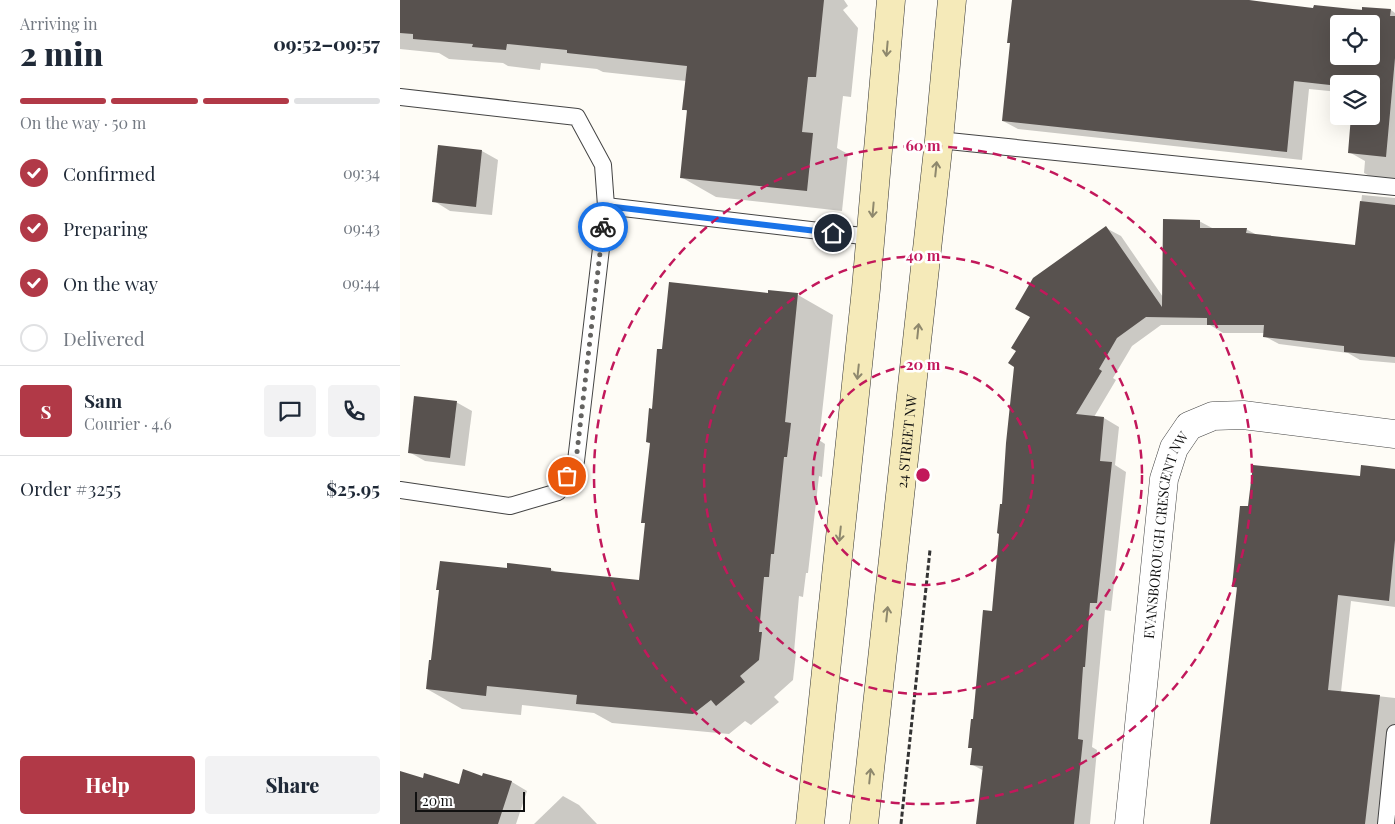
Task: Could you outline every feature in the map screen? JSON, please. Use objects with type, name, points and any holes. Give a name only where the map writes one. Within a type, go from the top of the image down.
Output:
[{"type":"street","points":[[810,824],[871,237],[891,0]]},
{"type":"street","name":"24 STREET NW","points":[[864,824],[939,140],[952,0]]},
{"type":"street","name":"EVANSBOROUGH CRESCENT NW","points":[[1129,824],[1164,478],[1174,448],[1189,426],[1213,416],[1243,415],[1395,434]]},
{"type":"lane","points":[[400,97],[577,117],[603,166],[606,206],[576,461],[558,492],[510,506],[400,490]]},
{"type":"lane","points":[[939,140],[1395,187]]},
{"type":"lane","points":[[606,206],[871,237]]},
{"type":"lane","points":[[1386,824],[1395,733]]},
{"type":"building","points":[[400,0],[824,0],[816,77],[808,77],[802,132],[813,133],[807,191],[680,178],[687,110],[682,110],[687,66],[567,53],[567,50],[507,44],[506,50],[472,47],[473,44],[413,39],[413,34],[400,33]]},
{"type":"building","points":[[1012,0],[1249,0],[1313,8],[1314,5],[1362,10],[1362,7],[1391,9],[1390,16],[1395,16],[1395,58],[1386,157],[1348,153],[1350,125],[1380,125],[1380,75],[1330,75],[1330,85],[1294,81],[1287,152],[1002,121],[1010,43],[1007,43]]},
{"type":"building","points":[[438,145],[482,150],[476,207],[432,202]]},
{"type":"building","points":[[1360,201],[1395,205],[1395,357],[1344,352],[1344,346],[1263,337],[1264,325],[1207,325],[1207,318],[1146,317],[1117,338],[1099,369],[1102,371],[1076,414],[1104,417],[1100,461],[1112,462],[1097,603],[1090,603],[1085,667],[1083,667],[1078,739],[1083,740],[1074,824],[976,824],[983,766],[970,765],[972,748],[968,748],[971,719],[973,719],[983,610],[992,611],[999,534],[997,533],[1000,504],[1002,504],[1014,367],[1008,363],[1016,351],[1011,348],[1030,317],[1015,309],[1033,278],[1106,226],[1162,307],[1163,219],[1200,220],[1200,228],[1247,228],[1246,233],[1355,245]]},
{"type":"building","points":[[669,282],[768,293],[768,290],[798,293],[785,422],[791,423],[787,457],[784,457],[774,554],[771,554],[769,577],[764,577],[759,632],[762,632],[759,660],[740,676],[745,682],[716,706],[711,700],[693,714],[576,704],[577,695],[487,686],[486,696],[426,689],[439,590],[436,590],[440,561],[507,568],[507,563],[551,568],[551,571],[639,580],[645,523],[641,523],[650,443],[646,442],[649,408],[652,409],[657,349],[662,349]]},
{"type":"building","points":[[414,396],[457,401],[450,458],[408,453]]},
{"type":"building","points":[[1253,465],[1360,476],[1361,465],[1395,469],[1395,540],[1389,601],[1338,595],[1328,690],[1380,695],[1365,824],[1210,824],[1237,587],[1232,587],[1240,506],[1248,506]]},
{"type":"building","points":[[463,769],[482,776],[483,773],[512,781],[498,824],[400,824],[400,771],[423,778],[424,773],[459,784]]},
{"type":"way so far","points":[[567,476],[576,461],[603,227]]},
{"type":"route","points":[[603,227],[606,206],[833,233]]}]
